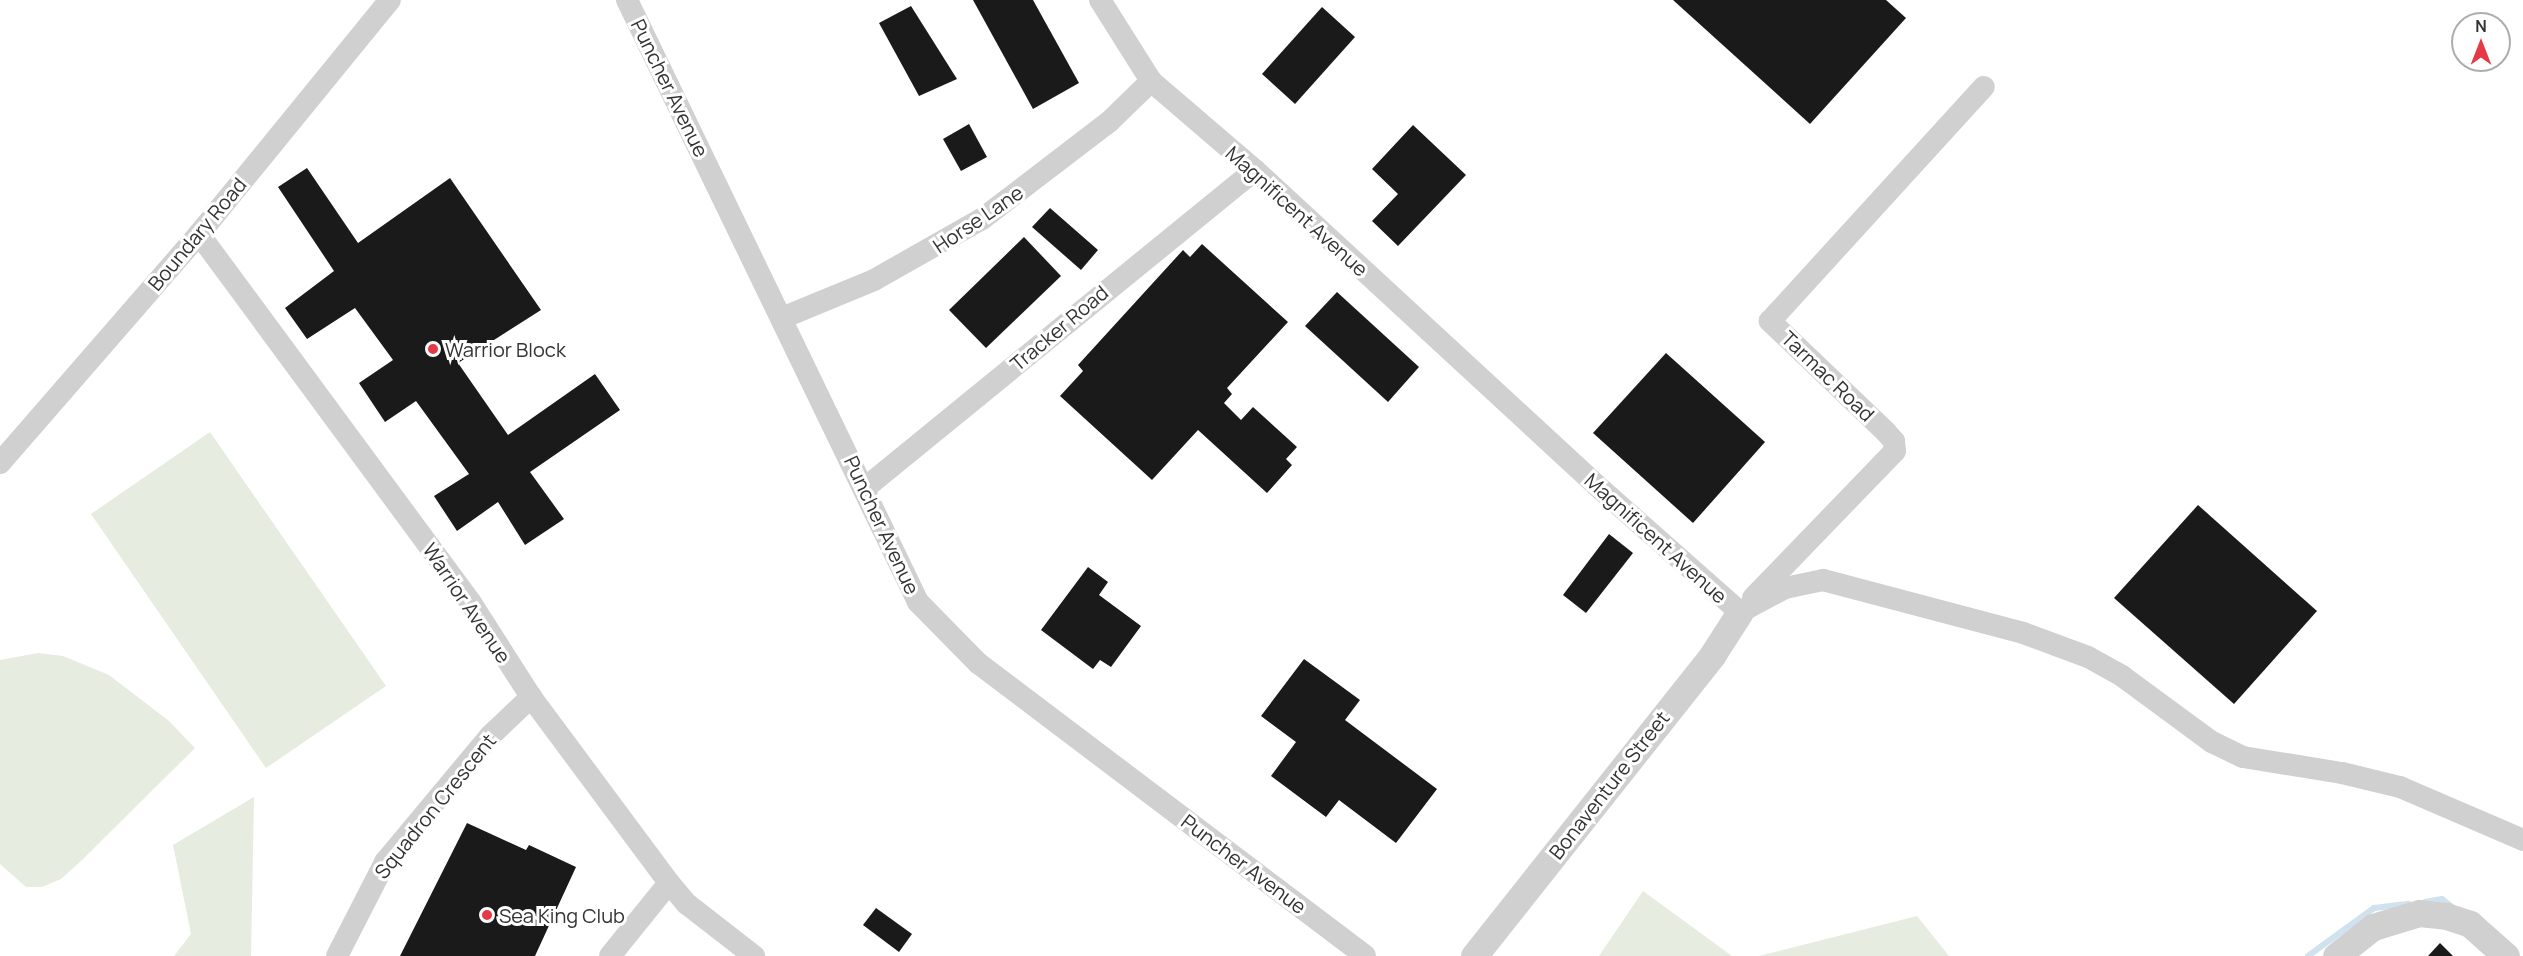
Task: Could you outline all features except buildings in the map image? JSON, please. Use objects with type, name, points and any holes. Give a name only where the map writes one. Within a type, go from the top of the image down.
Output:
[{"type":"street","name":"Boundary Road","points":[[0,463],[199,234],[390,0]]},
{"type":"street","name":"Puncher Avenue","points":[[627,0],[865,488],[918,602],[963,651],[1365,956]]},
{"type":"street","name":"Magnificent Avenue","points":[[1100,0],[1151,81],[1255,170],[1603,491],[1740,612],[1785,588],[1823,580],[2023,633],[2105,666],[2212,742],[2243,757],[2342,773],[2400,787],[2523,840]]},
{"type":"street","name":"Horse Lane","points":[[782,318],[874,280],[982,219],[1109,122],[1151,81]]},
{"type":"street","name":"Tarmac Road","points":[[1740,612],[1895,451],[1894,441],[1886,432],[1770,321],[1984,87]]},
{"type":"street","name":"Tracker Road","points":[[865,488],[1255,170]]},
{"type":"street","name":"Warrior Avenue","points":[[199,234],[471,603],[531,697],[669,883],[687,904],[753,956]]},
{"type":"street","name":"Bonaventure Street","points":[[1474,956],[1713,654],[1740,612]]},
{"type":"street","name":"Squadron Crescent","points":[[337,956],[385,862],[490,736],[531,697]]},
{"type":"street","points":[[610,956],[669,883]]},
{"type":"street","points":[[2336,956],[2373,927],[2420,913],[2446,916],[2470,924],[2506,956]]},
{"type":"shaded area","points":[[210,432],[386,686],[266,768],[91,514]]},
{"type":"shaded area","points":[[38,653],[63,656],[109,675],[169,721],[195,748],[61,879],[42,887],[26,887],[0,864],[0,660]]},
{"type":"shaded area","points":[[254,797],[251,956],[174,956],[191,934],[173,845]]},
{"type":"shaded area","points":[[1643,891],[1732,956],[1599,956]]},
{"type":"shaded area","points":[[1917,916],[1949,956],[1759,956]]},
{"type":"waterway","points":[[2425,902],[2442,899],[2451,906]]},
{"type":"waterway","points":[[2308,956],[2374,908],[2409,904]]},
{"type":"place","name":"Warrior Block","points":[[433,349]]},
{"type":"place","name":"Sea King Club","points":[[487,915]]}]
